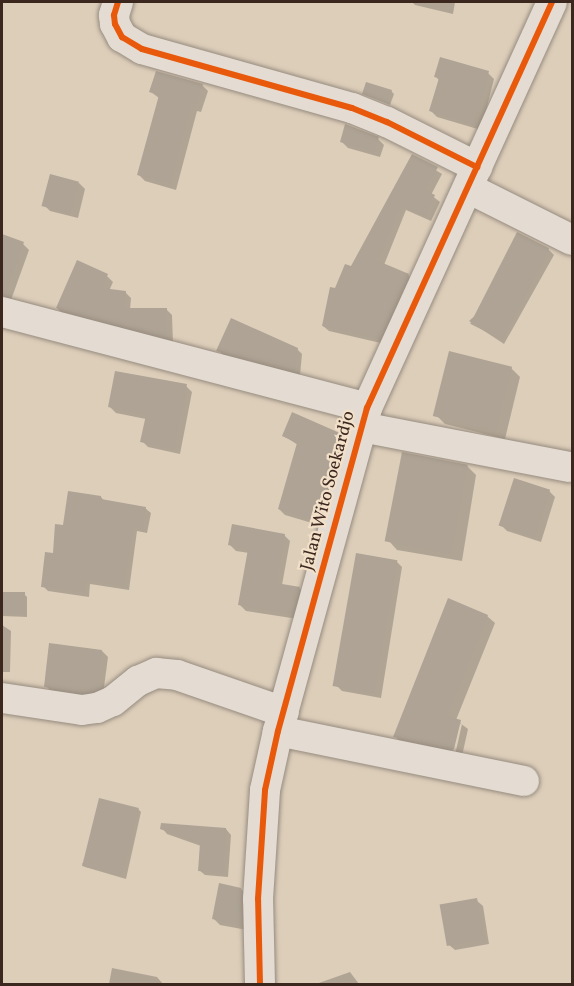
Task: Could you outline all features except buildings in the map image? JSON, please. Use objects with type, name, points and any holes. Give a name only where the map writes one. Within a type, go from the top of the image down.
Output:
[{"type":"street","points":[[118,2],[114,15],[115,24],[122,37],[142,49],[352,108],[387,122],[573,240]]},
{"type":"street","name":"Jalan Wito Soekardjo","points":[[260,984],[258,899],[265,790],[281,722],[364,417],[552,2]]},
{"type":"street","points":[[2,312],[364,417],[570,466]]},
{"type":"street","points":[[2,698],[82,710],[97,708],[113,702],[138,681],[156,673],[177,675],[281,722],[524,781]]},
{"type":"cycle path","points":[[118,2],[114,15],[115,24],[122,37],[142,49],[352,108],[387,122],[477,167]]},
{"type":"cycle path","points":[[260,984],[258,899],[265,790],[278,731],[367,408],[552,2]]}]
